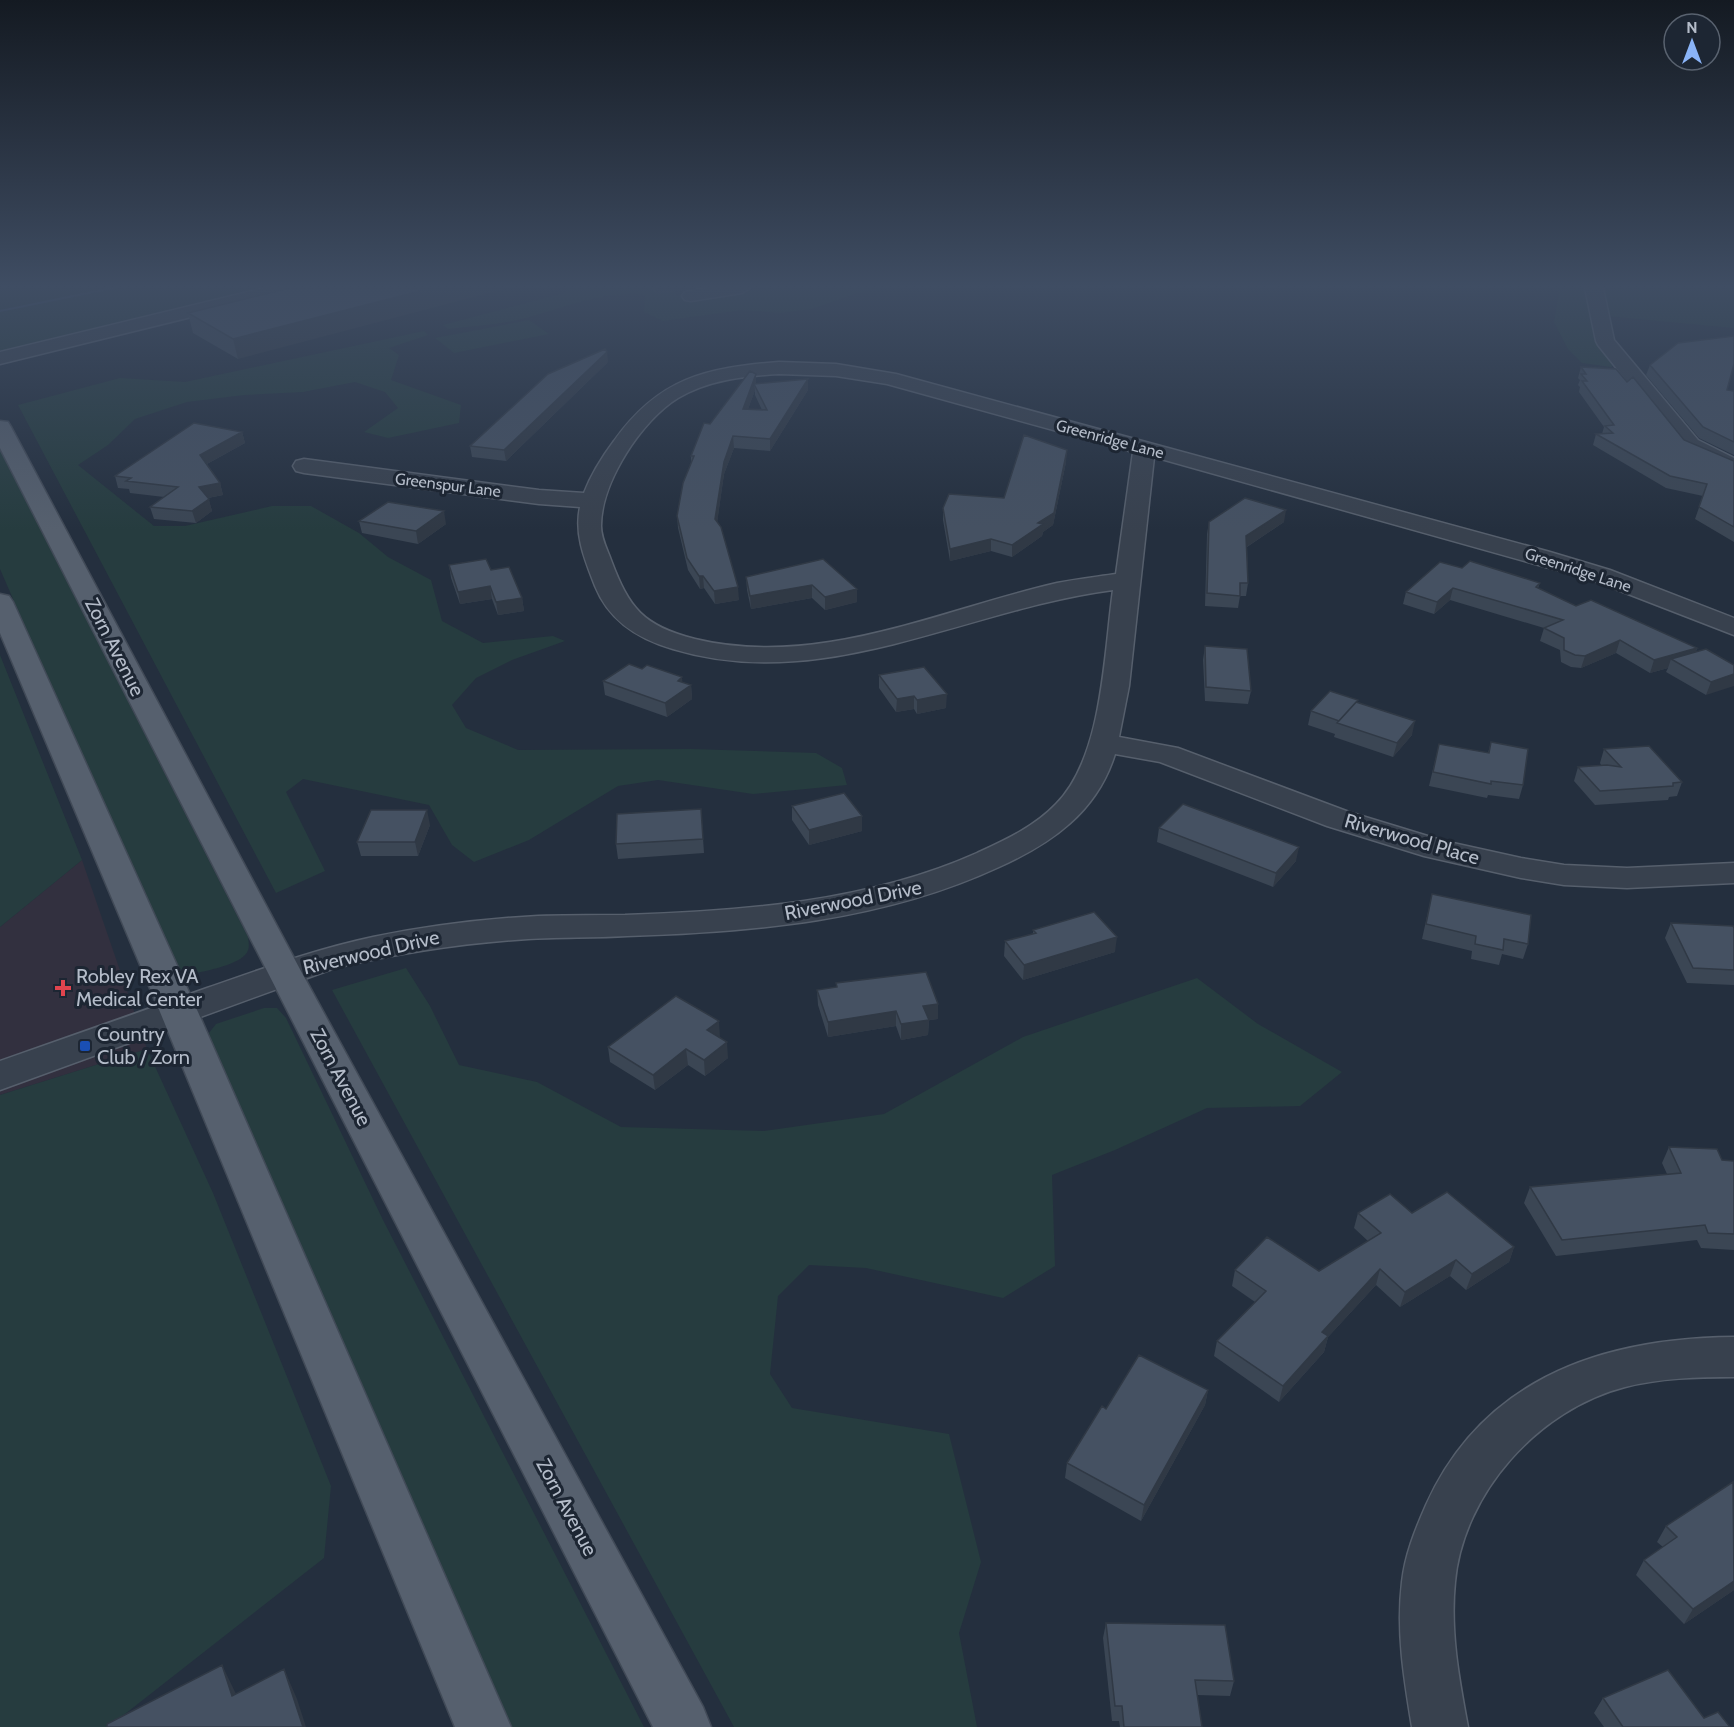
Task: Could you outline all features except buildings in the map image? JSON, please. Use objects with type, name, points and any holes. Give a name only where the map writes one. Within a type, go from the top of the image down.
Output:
[{"type":"main road","name":"Zorn Avenue","points":[[0,427],[284,973],[305,1008],[683,1727]]},
{"type":"main road","points":[[0,602],[179,1012],[483,1727]]},
{"type":"street","name":"Greenridge Lane","points":[[788,369],[719,377],[682,389],[664,399],[621,446],[602,474],[592,501],[589,526],[593,544],[608,588],[622,610],[644,627],[670,639],[729,652],[771,655],[834,651],[869,644],[1050,592],[1127,580]]},
{"type":"street","name":"Greenridge Lane","points":[[819,369],[869,374],[1581,569],[1734,627]]},
{"type":"street","points":[[1628,369],[1690,445],[1734,467]]},
{"type":"street","name":"Riverwood Drive","points":[[0,1076],[326,959],[441,935],[528,928],[641,925],[782,915],[876,899],[918,888],[976,868],[1042,834],[1066,813],[1090,777],[1111,710],[1144,448]]},
{"type":"street","name":"Greenspur Lane","points":[[304,466],[539,497],[592,501]]},
{"type":"street","name":"Riverwood Place","points":[[1102,743],[1167,754],[1338,819],[1436,849],[1521,868],[1564,874],[1627,878],[1734,873]]},
{"type":"street","points":[[1440,1727],[1432,1689],[1427,1641],[1427,1599],[1432,1561],[1444,1519],[1459,1488],[1500,1436],[1554,1394],[1586,1379],[1622,1368],[1660,1361],[1734,1357]]},
{"type":"shaded area","name":"Robley Rex VA Medical Center","points":[[82,860],[147,1049],[0,1095],[0,927]]},
{"type":"green space","points":[[248,369],[395,369],[391,380],[461,405],[459,423],[388,438],[364,432],[398,408],[385,392],[355,382],[303,392],[244,395],[187,402],[135,419],[108,445],[78,465],[154,526],[185,526],[272,506],[311,506],[359,533],[388,557],[431,580],[442,621],[483,643],[553,636],[565,641],[512,660],[476,678],[452,705],[466,728],[518,750],[691,749],[816,753],[842,768],[847,785],[753,794],[658,780],[618,786],[529,840],[474,862],[452,845],[429,805],[303,779],[286,792],[325,871],[276,893],[18,405],[120,378],[185,382]]},
{"type":"green space","points":[[0,450],[248,937],[247,953],[234,962],[187,974],[178,967],[104,808],[0,569]]},
{"type":"green space","points":[[0,655],[82,860],[0,927]]},
{"type":"green space","points":[[406,968],[430,1006],[459,1065],[537,1082],[621,1127],[764,1131],[884,1114],[1023,1037],[1197,978],[1258,1024],[1342,1072],[1300,1106],[1207,1108],[1115,1150],[1052,1175],[1055,1266],[1003,1298],[866,1268],[809,1265],[778,1296],[770,1374],[792,1408],[949,1434],[981,1562],[959,1633],[977,1727],[734,1727],[332,990]]},
{"type":"green space","points":[[264,1008],[277,1008],[286,1018],[383,1220],[644,1727],[509,1727],[215,1053],[209,1033],[216,1024]]},
{"type":"green space","points":[[147,1049],[213,1193],[331,1486],[324,1558],[116,1721],[112,1727],[0,1727],[0,1095]]},
{"type":"place","name":"Robley Rex VA Medical Center","points":[[63,988]]},
{"type":"place","name":"Country Club / Zorn","points":[[85,1046]]}]
